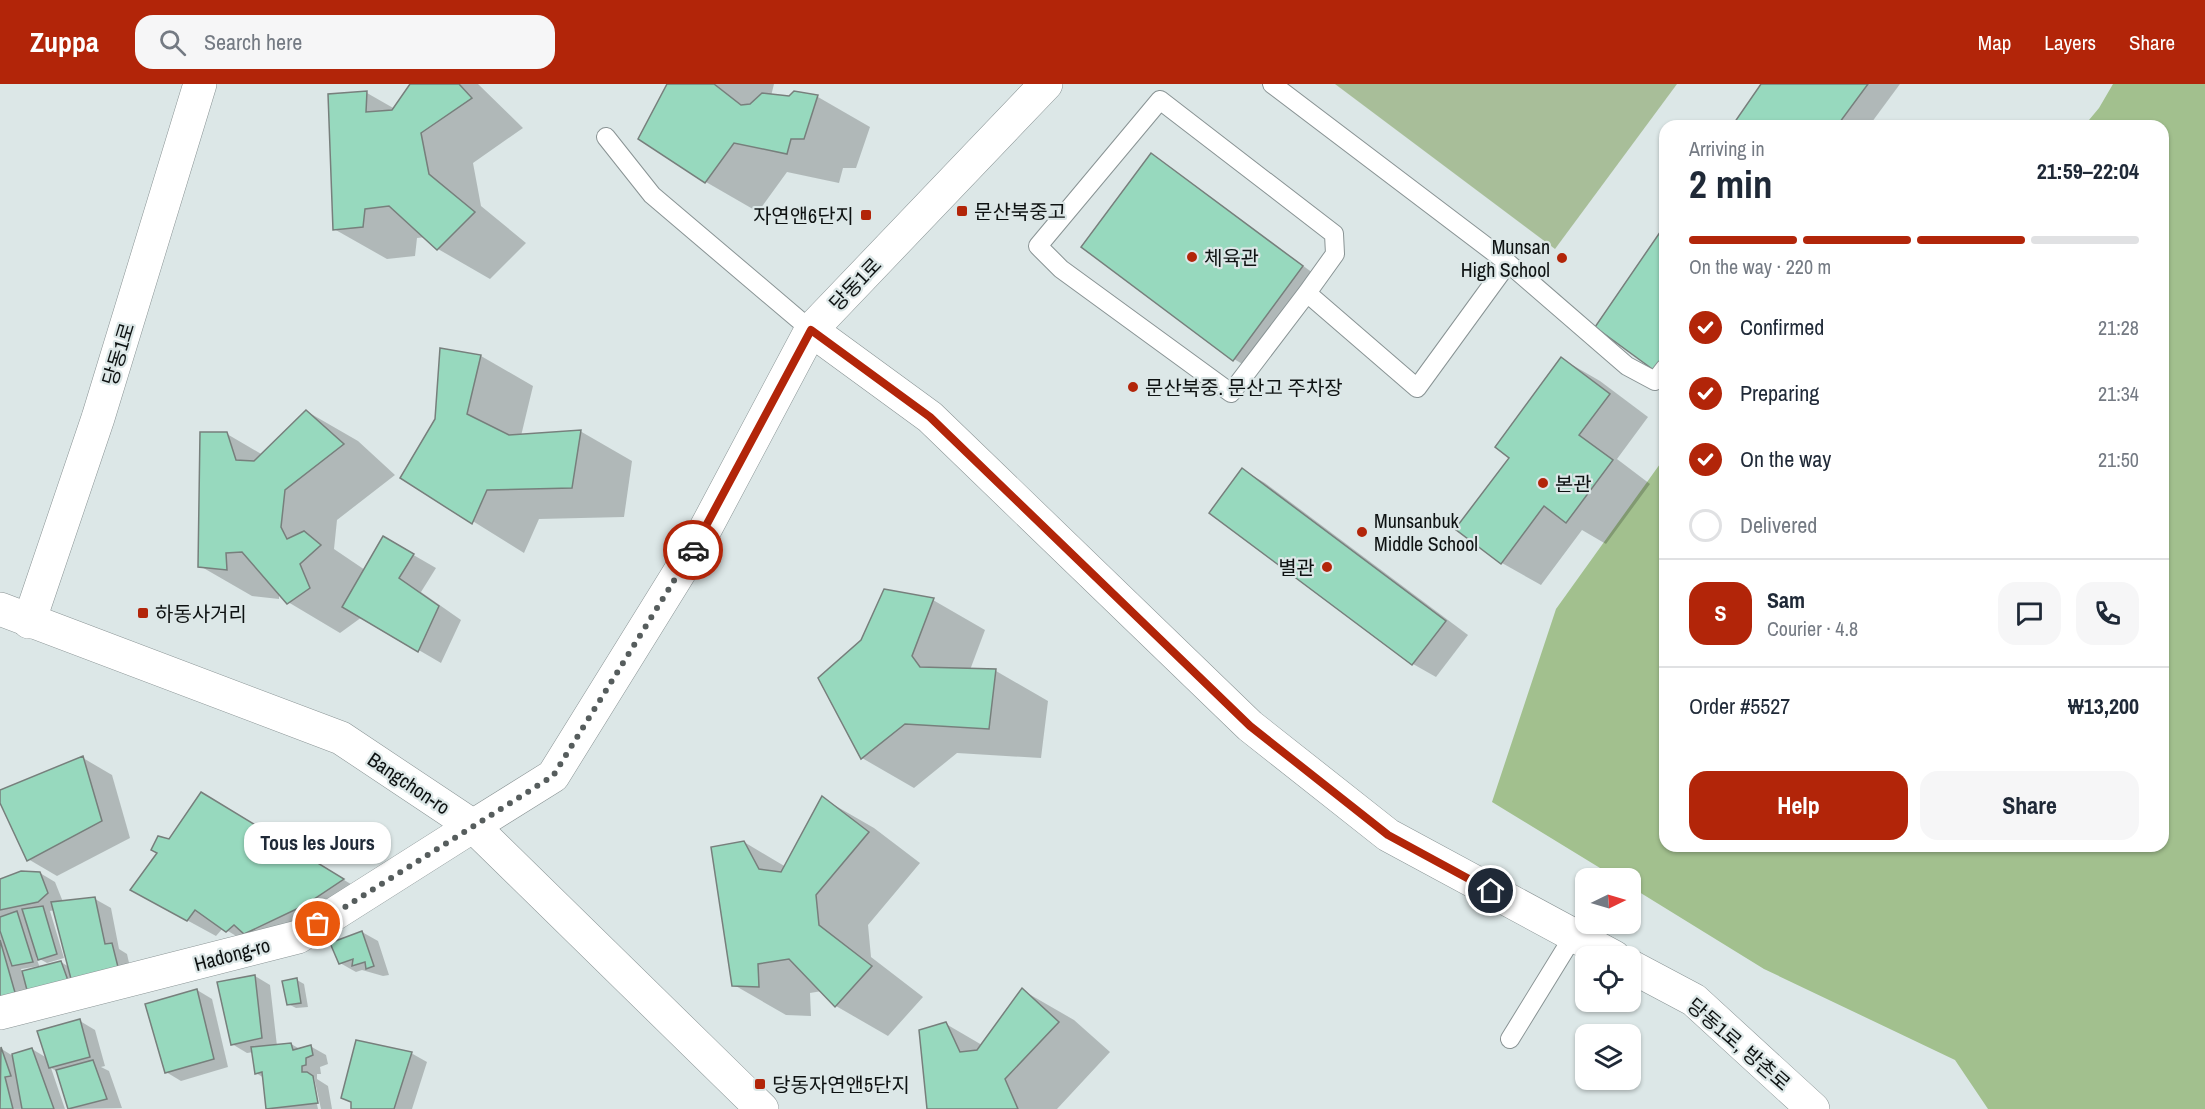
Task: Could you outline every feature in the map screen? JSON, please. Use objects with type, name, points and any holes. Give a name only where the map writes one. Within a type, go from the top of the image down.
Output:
[{"type":"street","name":"당동1로","points":[[15,615],[98,418],[200,84]]},
{"type":"street","name":"당동1로","points":[[473,826],[553,776],[700,538],[811,330],[1046,84]]},
{"type":"street","points":[[811,330],[930,417],[1250,726],[1388,835],[1594,946]]},
{"type":"street","name":"Bangchon-ro","points":[[15,615],[342,738],[473,826],[762,1109]]},
{"type":"street","name":"Hadong-ro","points":[[0,1013],[298,937],[473,826]]},
{"type":"street","name":"당동1로, 방촌로","points":[[1641,972],[1694,1000],[1813,1109]]},
{"type":"lane","points":[[1272,84],[1508,263],[1627,366],[1655,381],[1659,376]]},
{"type":"lane","points":[[1160,100],[1334,234],[1335,254],[1307,293],[1231,393],[1061,269],[1038,246],[1160,100]]},
{"type":"lane","points":[[606,137],[652,195],[811,330]]},
{"type":"lane","points":[[1307,293],[1417,388],[1508,263]]},
{"type":"lane","points":[[1510,1039],[1574,935]]},
{"type":"green space","points":[[1335,84],[1677,84],[1555,249]]},
{"type":"green space","points":[[2113,84],[2205,84],[2205,1109],[1988,1109],[1955,1060],[1764,969],[1641,893],[1641,868],[1600,868],[1492,802],[1556,609],[1659,465],[1659,852],[2169,852],[2169,120],[2089,120]]},
{"type":"building","points":[[410,84],[459,84],[472,98],[421,133],[429,174],[475,212],[437,250],[389,206],[365,209],[363,227],[333,230],[328,94],[367,91],[366,112],[392,110]]},
{"type":"building","points":[[667,84],[714,84],[741,105],[750,104],[762,93],[789,96],[794,91],[818,95],[804,139],[791,139],[787,154],[734,143],[705,183],[638,139]]},
{"type":"building","points":[[1761,84],[1868,84],[1841,120],[1736,120]]},
{"type":"building","name":"체육관","points":[[1151,153],[1303,266],[1233,361],[1081,247]]},
{"type":"building","points":[[1659,234],[1659,365],[1655,371],[1595,327]]},
{"type":"building","points":[[440,348],[481,355],[467,414],[509,435],[581,430],[572,488],[487,490],[472,524],[400,478],[435,419]]},
{"type":"building","name":"본관","points":[[1561,357],[1610,394],[1579,435],[1613,460],[1566,523],[1544,506],[1501,564],[1455,529],[1509,458],[1495,447]]},
{"type":"building","points":[[306,410],[344,444],[285,490],[281,527],[287,539],[304,531],[321,545],[300,564],[310,588],[287,604],[242,552],[226,553],[227,570],[198,567],[200,432],[227,432],[236,460],[254,461]]},
{"type":"building","name":"별관","points":[[1242,468],[1446,621],[1412,665],[1209,513]]},
{"type":"building","points":[[383,536],[414,554],[399,578],[439,606],[418,652],[342,607]]},
{"type":"building","points":[[884,589],[934,598],[912,656],[920,667],[996,669],[989,729],[905,724],[861,759],[818,678],[861,640]]},
{"type":"building","points":[[83,756],[102,821],[27,861],[0,803],[0,790]]},
{"type":"building","points":[[201,792],[344,879],[305,905],[244,934],[234,925],[226,932],[195,910],[187,921],[130,890],[157,853],[151,850],[158,836],[169,839]]},
{"type":"building","points":[[822,796],[869,832],[816,895],[819,925],[872,966],[835,1007],[789,959],[758,964],[759,987],[732,986],[711,847],[744,841],[759,869],[781,872]]},
{"type":"building","points":[[21,871],[40,872],[48,893],[38,902],[0,910],[0,879]]},
{"type":"building","points":[[95,897],[105,944],[112,943],[118,967],[71,979],[51,902]]},
{"type":"building","points":[[43,906],[57,954],[38,960],[22,909]]},
{"type":"building","points":[[17,911],[33,962],[12,966],[0,931],[0,917]]},
{"type":"building","points":[[362,931],[374,966],[366,969],[365,962],[352,966],[353,959],[339,964],[330,943]]},
{"type":"building","points":[[0,940],[16,996],[0,1000]]},
{"type":"building","points":[[61,961],[70,986],[28,994],[22,971]]},
{"type":"building","points":[[255,975],[262,1038],[231,1045],[217,982]]},
{"type":"building","points":[[297,978],[301,1003],[287,1005],[282,981]]},
{"type":"building","points":[[1022,988],[1059,1022],[1005,1079],[1018,1109],[927,1109],[919,1030],[946,1022],[960,1052],[977,1050]]},
{"type":"building","points":[[197,989],[214,1059],[165,1073],[145,1004]]},
{"type":"building","points":[[80,1019],[90,1057],[49,1068],[37,1031]]},
{"type":"building","points":[[356,1040],[412,1052],[394,1109],[351,1109],[351,1102],[341,1098]]},
{"type":"building","points":[[291,1043],[293,1050],[311,1045],[313,1055],[306,1058],[306,1065],[302,1066],[302,1072],[313,1076],[318,1103],[266,1109],[262,1072],[255,1074],[251,1047]]},
{"type":"building","points":[[1,1047],[11,1076],[5,1077],[13,1109],[0,1109]]},
{"type":"building","points":[[32,1048],[54,1109],[22,1109],[12,1054]]},
{"type":"building","points":[[93,1060],[107,1099],[68,1109],[56,1070]]},
{"type":"way so far","points":[[318,924],[553,776],[693,550]]},
{"type":"place","name":"문산북중고","points":[[962,211]]},
{"type":"place","name":"자연앤6단지","points":[[866,215]]},
{"type":"place","name":"체육관","points":[[1192,257]]},
{"type":"place","name":"Munsan High School","points":[[1562,258]]},
{"type":"place","name":"문산북중. 문산고 주차장","points":[[1133,387]]},
{"type":"place","name":"본관","points":[[1543,483]]},
{"type":"place","name":"Munsanbuk Middle School","points":[[1362,532]]},
{"type":"place","name":"별관","points":[[1327,567]]},
{"type":"place","name":"하동사거리","points":[[143,613]]},
{"type":"place","name":"Tous les Jours","points":[[318,924]]},
{"type":"place","name":"당동자연앤5단지","points":[[760,1084]]},
{"type":"route","points":[[693,550],[811,330],[930,417],[1250,726],[1388,835],[1491,891]]}]
